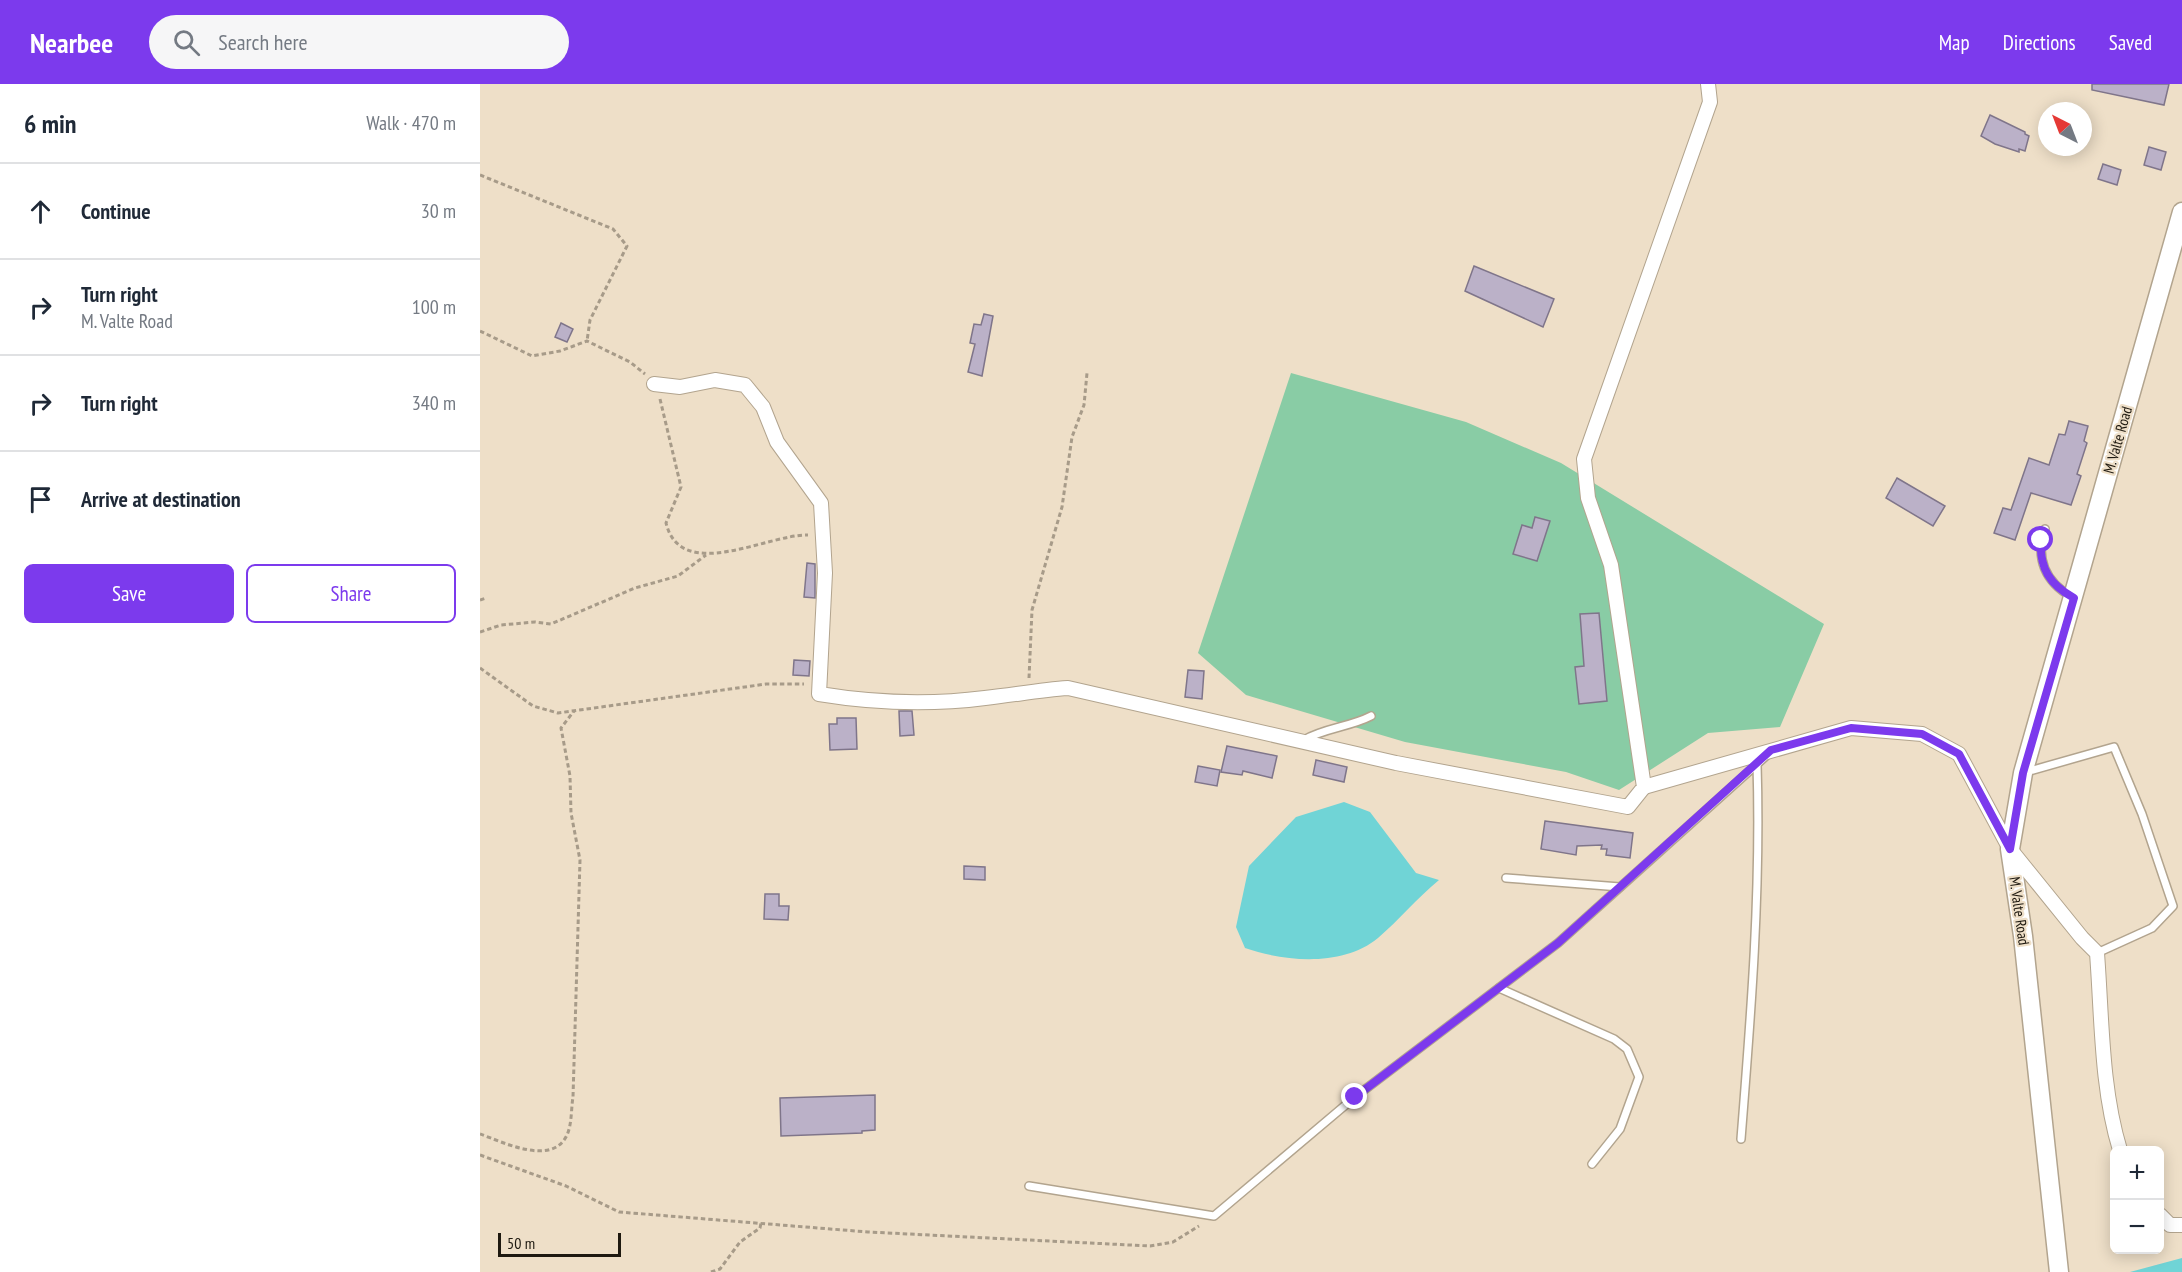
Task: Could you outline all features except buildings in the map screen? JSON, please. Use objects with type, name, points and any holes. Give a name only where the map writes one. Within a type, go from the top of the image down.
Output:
[{"type":"main road","name":"M. Valte Road","points":[[2060,1272],[2023,936],[2010,849],[2023,773],[2182,212]]},
{"type":"street","points":[[1644,787],[1611,565],[1588,498],[1584,459],[1710,102],[1708,84]]},
{"type":"street","points":[[654,384],[680,387],[715,380],[745,385],[763,407],[777,442],[821,503],[825,542],[819,694],[879,702],[915,703],[986,698],[1028,691],[1068,688],[1396,764],[1628,807],[1644,787],[1851,728],[1922,734],[1959,754],[2010,849],[2082,939],[2097,953],[2108,1087],[2113,1128],[2119,1146]]},
{"type":"street","points":[[2164,1219],[2170,1224],[2182,1225]]},
{"type":"lane","points":[[2044,529],[2040,555],[2044,569],[2059,590],[2074,598]]},
{"type":"lane","points":[[1302,742],[1371,716]]},
{"type":"lane","points":[[2023,773],[2114,747],[2142,814],[2172,906],[2152,928],[2097,953]]},
{"type":"lane","points":[[1029,1185],[1214,1216],[1355,1097],[1558,943],[1771,750]]},
{"type":"lane","points":[[1742,1139],[1759,846],[1756,764]]},
{"type":"lane","points":[[1506,878],[1620,887]]},
{"type":"lane","points":[[1499,988],[1614,1039],[1627,1049],[1639,1077],[1620,1129],[1592,1164]]},
{"type":"path","points":[[480,175],[612,229],[627,246],[590,320],[587,341]]},
{"type":"path","points":[[480,331],[532,356],[560,351],[587,341],[630,362],[654,384],[663,405],[681,487],[680,494],[668,515],[669,533],[675,544],[687,551],[709,553],[731,552],[791,534],[820,535],[825,542]]},
{"type":"path","points":[[1028,691],[1032,610],[1062,507],[1072,437],[1084,405],[1087,373]]},
{"type":"path","points":[[480,632],[501,625],[535,622],[551,624],[560,621],[635,588],[678,576],[698,558],[709,553]]},
{"type":"path","points":[[480,600],[486,598]]},
{"type":"path","points":[[480,668],[533,706],[558,713],[766,684],[802,682],[819,694]]},
{"type":"path","points":[[480,1134],[537,1151],[549,1151],[563,1142],[568,1133],[573,1097],[580,860],[571,813],[570,776],[561,728],[574,711]]},
{"type":"path","points":[[480,1155],[566,1186],[619,1212],[868,1232],[1150,1246],[1173,1242],[1214,1216]]},
{"type":"path","points":[[711,1272],[729,1260],[740,1242],[760,1228],[761,1223]]},
{"type":"green space","points":[[1291,373],[1466,422],[1561,463],[1824,624],[1780,727],[1708,733],[1619,790],[1566,772],[1405,742],[1246,695],[1198,653]]},
{"type":"water","points":[[1344,802],[1370,812],[1416,873],[1439,880],[1378,938],[1348,954],[1331,958],[1295,959],[1245,948],[1236,927],[1249,866],[1296,817]]},
{"type":"water","points":[[2182,1258],[2182,1272],[2130,1272]]},
{"type":"route","points":[[1355,1097],[1558,943],[1771,750],[1851,728],[1922,734],[1959,754],[2010,849],[2023,773],[2074,598],[2059,590],[2050,581],[2040,555],[2041,540]]}]
